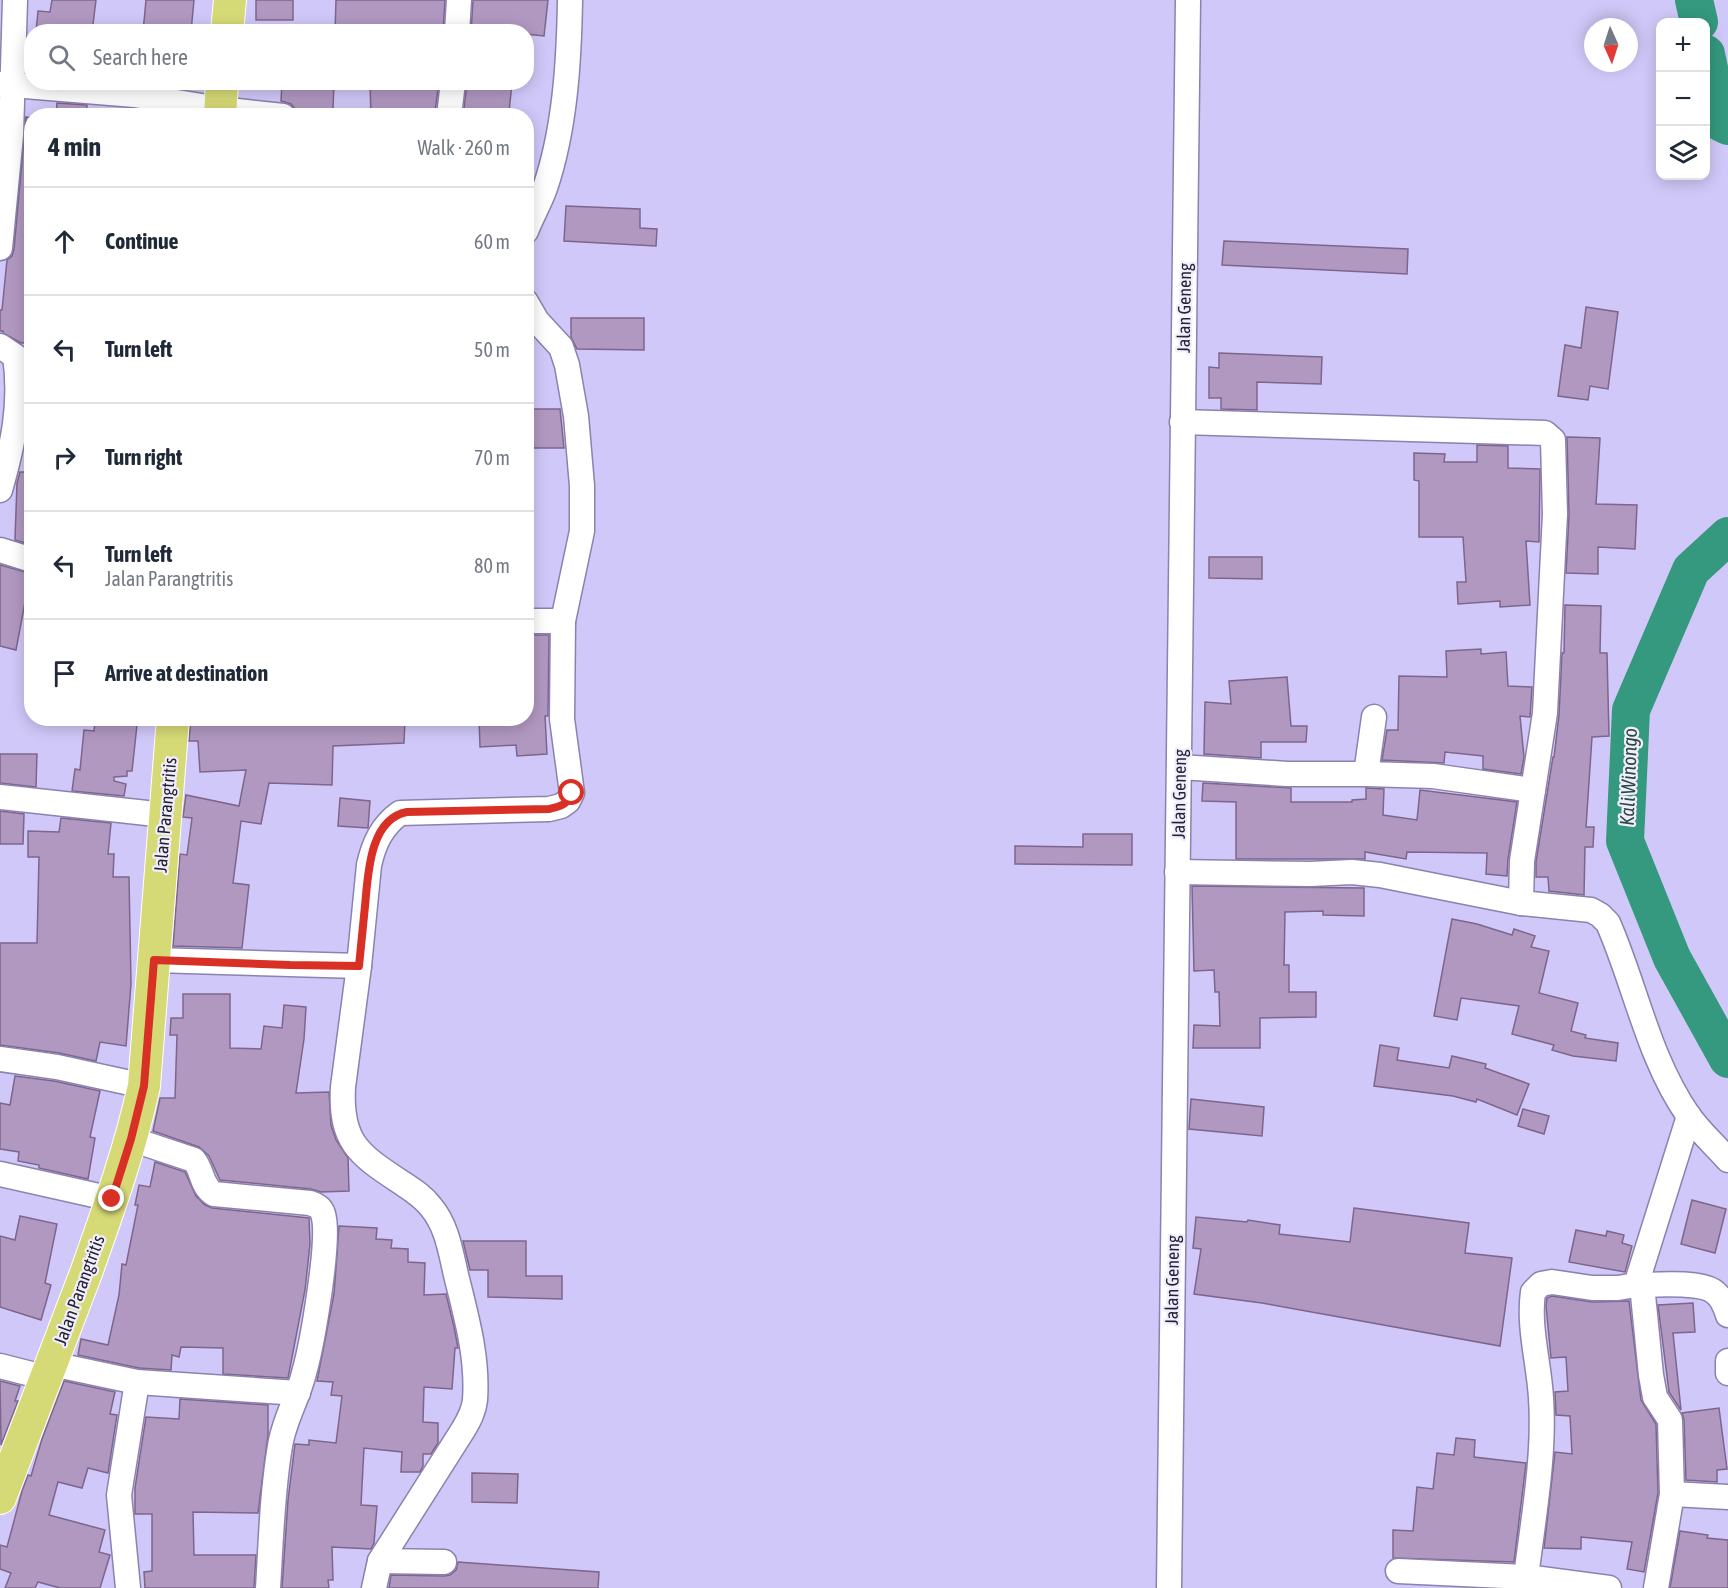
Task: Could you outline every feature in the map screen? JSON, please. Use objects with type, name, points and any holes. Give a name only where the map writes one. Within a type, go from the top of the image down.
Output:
[{"type":"main road","points":[[228,24],[230,0]]},
{"type":"main road","name":"Jalan Parangtritis","points":[[0,1498],[112,1199],[131,1139],[144,1086],[172,726]]},
{"type":"street","points":[[0,248],[6,134],[6,85],[15,48],[15,0]]},
{"type":"street","points":[[458,24],[459,0]]},
{"type":"street","points":[[534,212],[544,189],[558,137],[566,74],[570,0]]},
{"type":"street","name":"Jalan Geneng","points":[[1168,1588],[1188,0]]},
{"type":"street","points":[[6,85],[24,86]]},
{"type":"street","points":[[70,90],[221,102],[248,108]]},
{"type":"street","points":[[450,108],[452,90]]},
{"type":"street","points":[[375,1588],[380,1561],[471,1416],[475,1401],[474,1364],[467,1320],[448,1241],[440,1222],[432,1207],[415,1192],[361,1154],[350,1140],[347,1131],[343,1095],[369,865],[378,836],[400,813],[549,809],[561,806],[568,801],[572,793],[562,719],[564,621],[582,531],[582,486],[576,416],[567,365],[561,347],[538,336],[537,321],[534,316]]},
{"type":"street","points":[[0,346],[15,356],[19,382],[11,454],[0,490]]},
{"type":"street","points":[[1182,422],[1545,433],[1554,440],[1555,514],[1547,680],[1541,746],[1522,861],[1521,903]]},
{"type":"street","points":[[0,550],[24,558]]},
{"type":"street","points":[[534,621],[564,621]]},
{"type":"street","points":[[1366,774],[1374,717]]},
{"type":"street","points":[[1180,767],[1287,774],[1433,777],[1533,790]]},
{"type":"street","points":[[0,797],[165,815]]},
{"type":"street","points":[[1177,872],[1380,874],[1521,903],[1591,910],[1608,923],[1647,1035],[1672,1088],[1689,1116],[1728,1160]]},
{"type":"street","points":[[154,960],[359,966]]},
{"type":"street","points":[[0,1059],[57,1067],[144,1086]]},
{"type":"street","points":[[1656,1588],[1672,1494],[1670,1420],[1655,1397],[1639,1285],[1689,1116]]},
{"type":"street","points":[[131,1139],[194,1160],[199,1165],[205,1186],[214,1194],[310,1203],[318,1206],[323,1213],[325,1226],[321,1275],[305,1372],[287,1416],[279,1448],[271,1524],[268,1588]]},
{"type":"street","points":[[0,1174],[112,1199]]},
{"type":"street","points":[[1525,1583],[1536,1497],[1541,1430],[1541,1398],[1532,1317],[1533,1292],[1541,1284],[1552,1282],[1592,1288],[1639,1285],[1701,1286],[1713,1291],[1724,1302],[1728,1315]]},
{"type":"street","points":[[1728,1361],[1728,1373]]},
{"type":"street","points":[[0,1366],[137,1382],[298,1393]]},
{"type":"street","points":[[128,1588],[119,1495],[137,1382]]},
{"type":"street","points":[[1672,1494],[1728,1497]]},
{"type":"street","points":[[380,1561],[444,1562]]},
{"type":"street","points":[[1398,1571],[1609,1588]]},
{"type":"building","points":[[52,0],[96,0],[93,24],[37,24],[38,11],[50,12]]},
{"type":"building","points":[[146,0],[194,0],[192,24],[144,24]]},
{"type":"building","points":[[256,0],[293,0],[293,20],[256,20]]},
{"type":"building","points":[[336,0],[445,0],[444,24],[335,24]]},
{"type":"building","points":[[473,0],[548,0],[544,36],[534,35],[534,24],[472,24]]},
{"type":"building","points":[[282,90],[334,90],[333,108],[294,108],[291,104],[281,101]]},
{"type":"building","points":[[370,90],[438,90],[435,108],[371,108]]},
{"type":"building","points":[[466,90],[511,90],[509,108],[464,108]]},
{"type":"building","points":[[57,103],[87,105],[87,108],[57,108]]},
{"type":"building","points":[[24,139],[24,343],[0,331],[0,310],[2,310],[7,260],[12,256]]},
{"type":"building","points":[[566,206],[640,209],[640,228],[657,229],[656,246],[564,241]]},
{"type":"building","points":[[1224,241],[1408,249],[1407,274],[1222,265]]},
{"type":"building","points":[[1586,307],[1618,312],[1608,389],[1590,386],[1588,400],[1558,396],[1565,345],[1581,348]]},
{"type":"building","points":[[571,318],[644,318],[644,350],[577,349],[571,337]]},
{"type":"building","points":[[1219,353],[1322,357],[1321,384],[1257,382],[1257,410],[1221,409],[1221,398],[1209,398],[1209,367],[1219,368]]},
{"type":"building","points":[[534,409],[560,409],[564,448],[534,448]]},
{"type":"building","points":[[1567,437],[1600,438],[1596,504],[1637,505],[1635,549],[1598,547],[1598,574],[1566,573],[1569,515]]},
{"type":"building","points":[[1477,445],[1508,446],[1508,468],[1540,469],[1539,542],[1526,541],[1530,605],[1500,607],[1500,601],[1458,604],[1457,582],[1466,582],[1463,537],[1419,537],[1419,481],[1414,480],[1414,453],[1445,454],[1444,462],[1477,462]]},
{"type":"building","points":[[20,472],[24,472],[24,543],[15,540],[17,483]]},
{"type":"building","points":[[1209,557],[1262,557],[1262,579],[1209,578]]},
{"type":"building","points":[[0,565],[24,572],[24,608],[16,650],[0,646]]},
{"type":"building","points":[[1565,605],[1601,606],[1600,653],[1607,653],[1609,736],[1592,737],[1586,827],[1594,827],[1593,847],[1585,847],[1584,895],[1549,891],[1548,877],[1536,877],[1536,862],[1559,715]]},
{"type":"building","points":[[534,635],[549,635],[548,716],[545,716],[547,754],[517,756],[516,745],[480,747],[479,726],[534,726]]},
{"type":"building","points":[[1481,649],[1481,654],[1506,652],[1508,686],[1532,687],[1530,717],[1520,716],[1524,757],[1521,774],[1483,769],[1483,756],[1445,752],[1444,763],[1382,760],[1387,730],[1398,730],[1399,676],[1447,677],[1446,651]]},
{"type":"building","points":[[1287,677],[1291,726],[1307,726],[1306,742],[1261,742],[1261,758],[1204,754],[1205,702],[1231,704],[1229,681]]},
{"type":"building","points":[[94,726],[137,726],[132,771],[127,771],[127,776],[114,777],[114,781],[126,784],[124,796],[72,791],[75,769],[80,770],[84,730],[94,731]]},
{"type":"building","points":[[190,726],[405,726],[404,743],[333,746],[332,785],[269,783],[261,824],[241,821],[233,883],[249,885],[242,948],[173,946],[180,854],[187,855],[192,818],[183,817],[186,795],[239,806],[246,770],[200,772],[198,741],[189,741]]},
{"type":"building","points":[[0,754],[37,754],[36,787],[0,783]]},
{"type":"building","points":[[1203,783],[1291,788],[1291,802],[1352,802],[1352,800],[1366,799],[1366,788],[1384,789],[1383,815],[1417,820],[1420,790],[1517,802],[1507,876],[1486,874],[1487,853],[1407,852],[1406,859],[1365,852],[1365,859],[1236,859],[1236,802],[1202,801]]},
{"type":"building","points":[[340,798],[370,801],[368,828],[338,826]]},
{"type":"building","points":[[0,811],[24,814],[23,844],[0,844]]},
{"type":"building","points":[[61,818],[111,823],[108,854],[114,854],[113,877],[129,877],[131,984],[126,1046],[100,1042],[96,1061],[59,1053],[0,1045],[0,943],[37,943],[39,857],[28,857],[28,831],[59,832]]},
{"type":"building","points":[[1083,834],[1132,834],[1132,865],[1015,864],[1015,846],[1083,847]]},
{"type":"building","points":[[1192,886],[1364,888],[1364,916],[1323,915],[1323,911],[1285,912],[1284,965],[1289,965],[1289,992],[1316,992],[1316,1017],[1260,1018],[1260,1048],[1193,1048],[1194,1025],[1220,1026],[1219,992],[1215,992],[1214,970],[1194,971]]},
{"type":"building","points":[[1452,919],[1512,935],[1514,929],[1535,936],[1531,947],[1549,951],[1539,993],[1578,1003],[1571,1031],[1586,1035],[1585,1038],[1618,1043],[1616,1061],[1573,1056],[1552,1050],[1554,1045],[1512,1034],[1519,1006],[1461,998],[1457,1020],[1434,1016]]},
{"type":"building","points":[[183,994],[230,994],[230,1048],[261,1049],[264,1026],[282,1028],[284,1005],[306,1007],[296,1093],[329,1092],[331,1125],[336,1140],[348,1158],[349,1191],[321,1192],[220,1180],[209,1156],[199,1147],[153,1131],[160,1098],[175,1098],[177,1035],[170,1035],[171,1018],[183,1018]]},
{"type":"building","points":[[1380,1045],[1399,1048],[1397,1060],[1449,1068],[1452,1056],[1486,1064],[1485,1068],[1529,1084],[1517,1115],[1477,1099],[1476,1102],[1453,1096],[1374,1086]]},
{"type":"building","points":[[15,1076],[54,1081],[100,1091],[90,1137],[95,1138],[88,1179],[18,1161],[19,1152],[0,1149],[0,1103],[10,1105]]},
{"type":"building","points":[[1191,1099],[1264,1107],[1262,1136],[1189,1129]]},
{"type":"building","points":[[1523,1109],[1549,1116],[1544,1134],[1518,1126]]},
{"type":"building","points":[[155,1162],[185,1172],[196,1196],[212,1208],[309,1218],[310,1244],[305,1290],[288,1378],[223,1374],[223,1348],[181,1347],[179,1357],[172,1355],[171,1370],[139,1368],[78,1355],[81,1339],[108,1345],[119,1295],[122,1264],[126,1265],[138,1205],[135,1205],[139,1185],[150,1187]]},
{"type":"building","points":[[1692,1200],[1726,1209],[1715,1253],[1681,1244]]},
{"type":"building","points":[[1354,1208],[1469,1223],[1465,1253],[1512,1258],[1500,1346],[1262,1303],[1194,1294],[1201,1249],[1193,1248],[1196,1217],[1247,1222],[1248,1220],[1280,1225],[1279,1234],[1350,1242]]},
{"type":"building","points":[[20,1216],[57,1224],[45,1283],[51,1285],[41,1320],[0,1307],[0,1236],[15,1240]]},
{"type":"building","points":[[339,1226],[377,1228],[376,1239],[392,1240],[391,1248],[408,1249],[408,1262],[425,1263],[424,1295],[446,1294],[454,1327],[458,1348],[455,1348],[452,1389],[424,1387],[423,1422],[438,1423],[438,1443],[431,1454],[423,1454],[423,1466],[420,1472],[401,1472],[402,1452],[364,1448],[361,1505],[377,1506],[374,1543],[371,1549],[332,1547],[333,1580],[328,1580],[329,1588],[282,1588],[288,1500],[295,1444],[309,1445],[309,1440],[336,1443],[342,1396],[331,1395],[333,1382],[317,1381],[334,1294]]},
{"type":"building","points":[[1576,1230],[1606,1236],[1607,1231],[1624,1235],[1622,1243],[1632,1246],[1625,1272],[1569,1262]]},
{"type":"building","points":[[463,1241],[526,1241],[526,1276],[562,1276],[562,1299],[488,1297],[488,1270],[470,1270]]},
{"type":"building","points":[[1552,1296],[1592,1302],[1629,1301],[1641,1400],[1656,1424],[1658,1493],[1644,1572],[1627,1569],[1632,1542],[1581,1537],[1581,1549],[1544,1548],[1555,1452],[1572,1454],[1570,1416],[1556,1415],[1555,1392],[1568,1391],[1566,1357],[1551,1358],[1546,1306],[1547,1298]]},
{"type":"building","points":[[1693,1303],[1695,1332],[1673,1333],[1681,1410],[1669,1392],[1658,1305]]},
{"type":"building","points":[[0,1381],[20,1386],[15,1401],[18,1401],[1,1445]]},
{"type":"building","points":[[64,1381],[115,1392],[110,1414],[117,1415],[108,1473],[88,1468],[82,1488],[58,1482],[49,1515],[105,1530],[99,1552],[110,1555],[100,1588],[60,1588],[38,1582],[35,1588],[5,1588],[11,1573],[0,1569],[0,1545],[7,1547],[22,1491],[28,1475],[31,1476]]},
{"type":"building","points":[[180,1399],[268,1405],[268,1435],[258,1513],[193,1512],[194,1555],[256,1555],[254,1588],[145,1588],[144,1572],[152,1571],[152,1514],[135,1514],[135,1488],[146,1417],[179,1419]]},
{"type":"building","points":[[1719,1408],[1727,1469],[1717,1470],[1717,1482],[1686,1480],[1682,1413]]},
{"type":"building","points":[[1456,1438],[1475,1440],[1474,1457],[1526,1463],[1514,1562],[1393,1558],[1393,1530],[1413,1531],[1417,1487],[1433,1489],[1437,1453],[1454,1455]]},
{"type":"building","points":[[472,1473],[518,1474],[517,1503],[472,1502]]},
{"type":"building","points":[[1680,1531],[1708,1535],[1707,1538],[1728,1540],[1728,1588],[1670,1588]]},
{"type":"building","points":[[458,1562],[599,1572],[598,1588],[389,1588],[391,1575],[450,1575],[456,1570]]},
{"type":"waterway","name":"Kali Winongo","points":[[1694,0],[1698,18]]},
{"type":"waterway","name":"Kali Winongo","points":[[1710,72],[1720,122],[1728,126]]},
{"type":"waterway","name":"Kali Winongo","points":[[1728,536],[1691,570],[1631,710],[1625,841],[1672,958],[1728,1059]]},
{"type":"route","points":[[112,1199],[137,1119],[144,1086],[154,960],[359,966],[369,865],[378,836],[392,819],[400,813],[407,812],[549,809],[561,806],[568,801],[572,793]]}]
